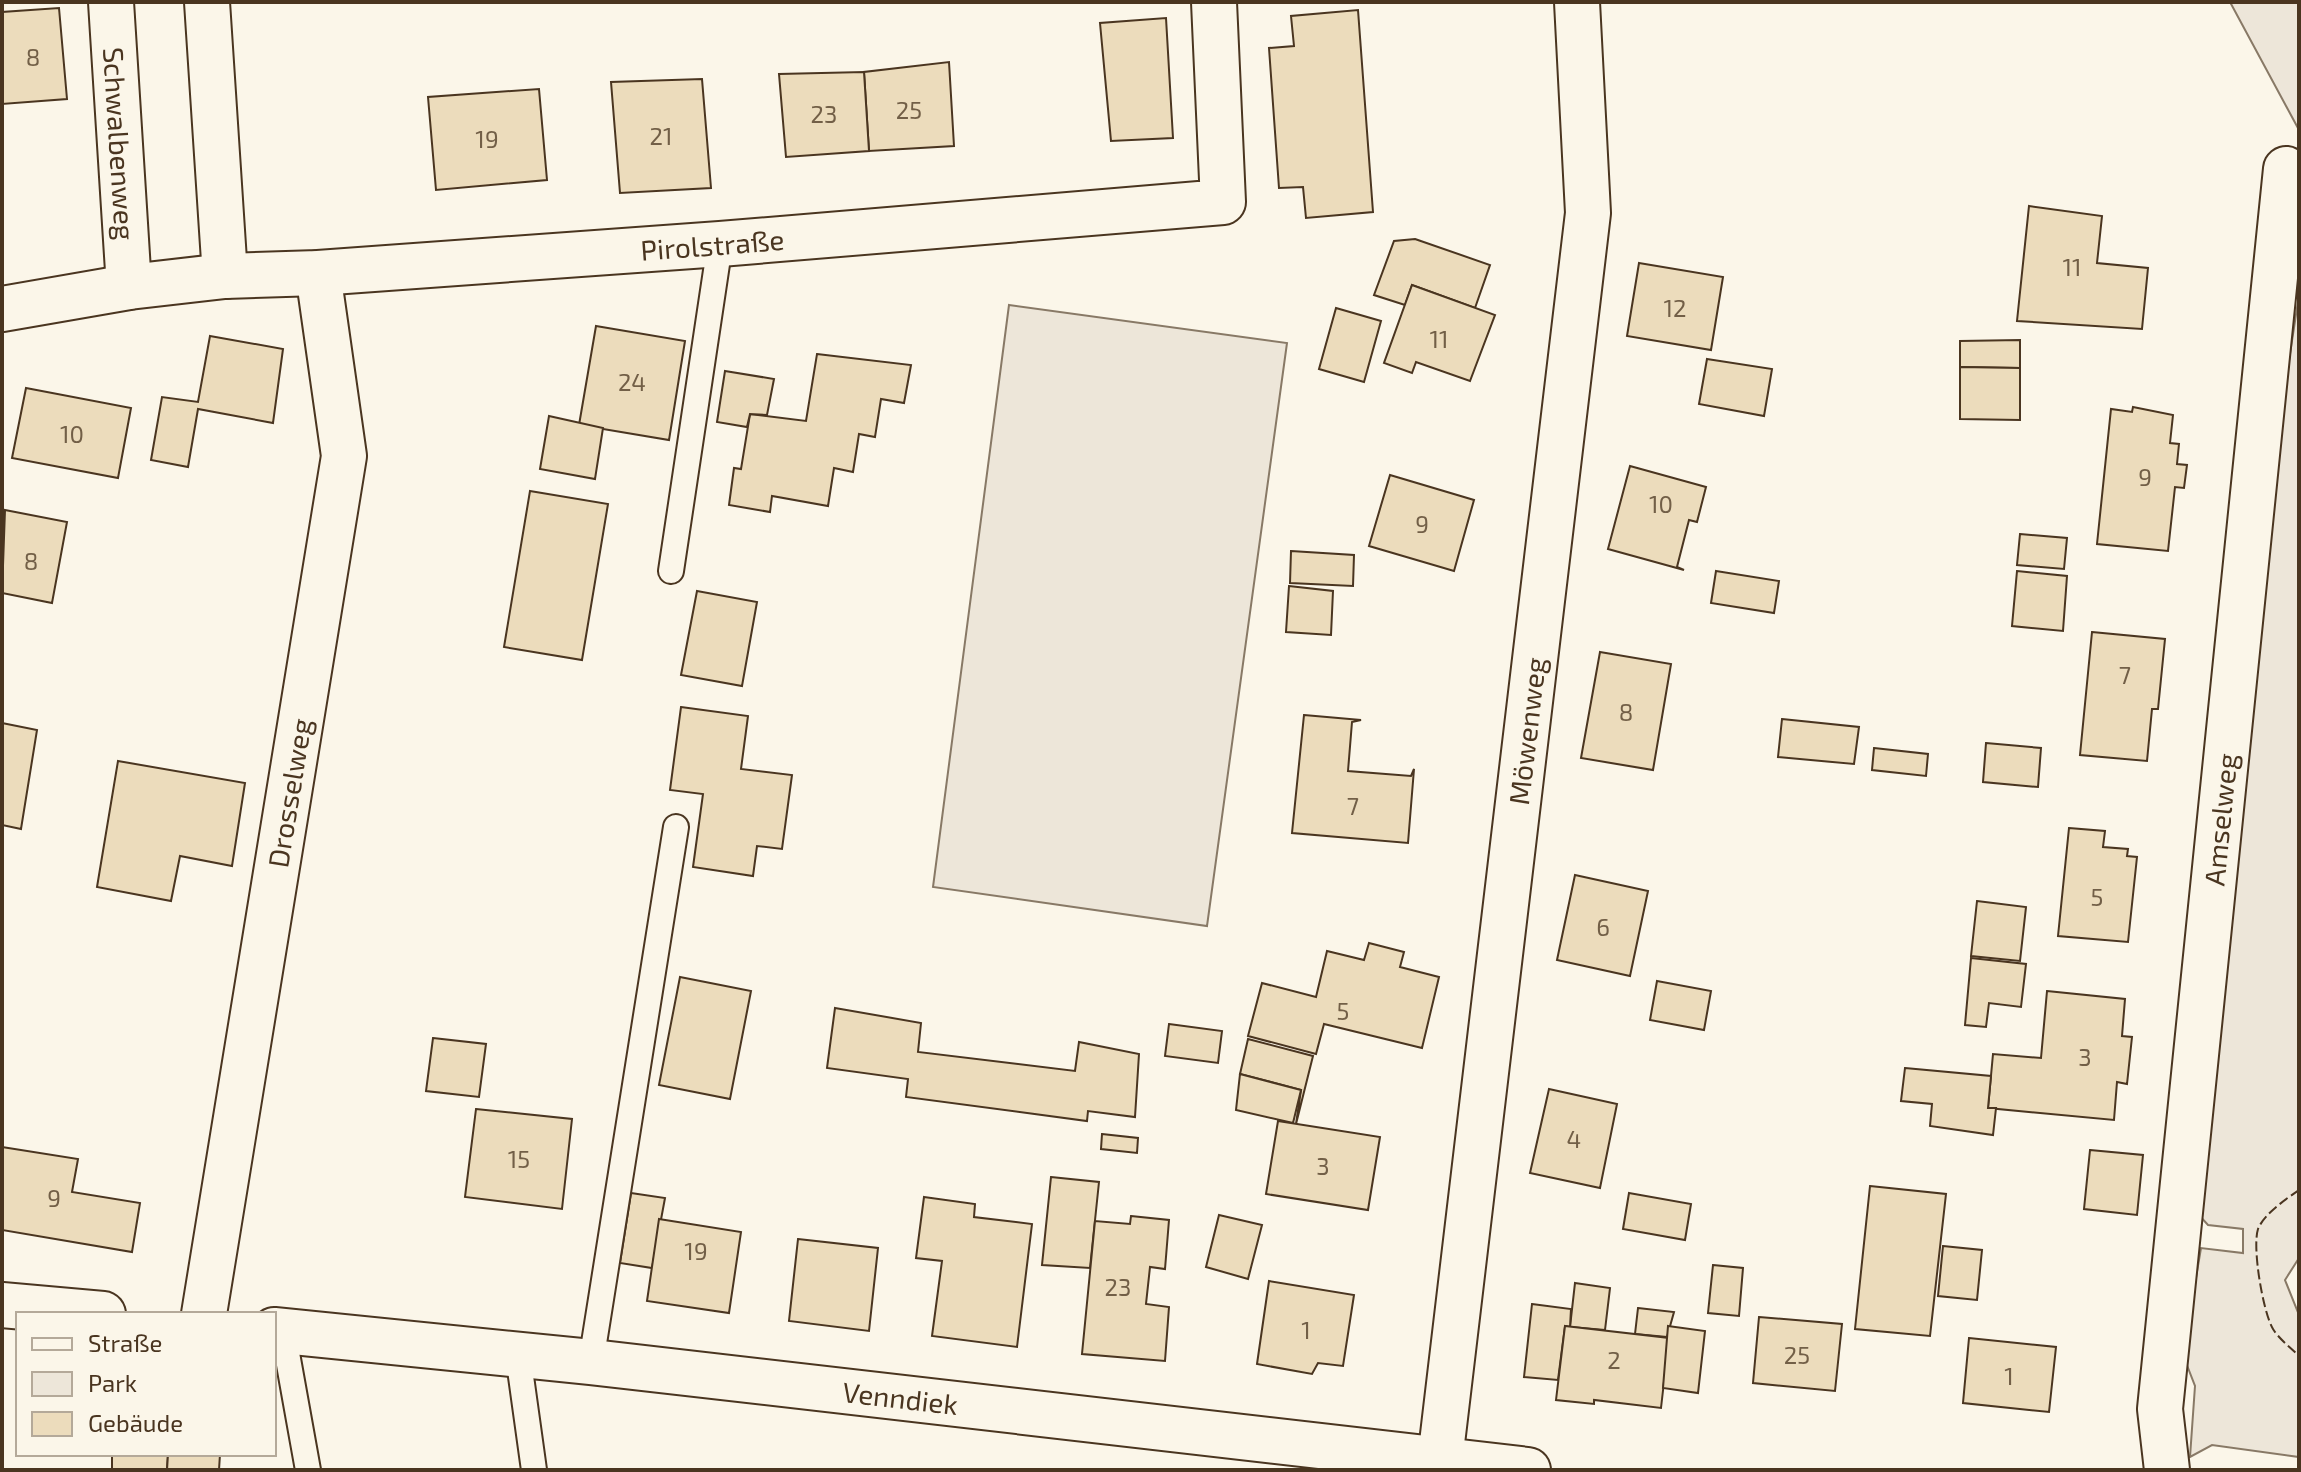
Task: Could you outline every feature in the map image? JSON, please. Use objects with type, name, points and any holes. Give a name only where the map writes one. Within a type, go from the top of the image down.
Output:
[{"type":"street","name":"Schwalbenweg","points":[[111,2],[129,287]]},
{"type":"street","points":[[207,2],[225,276]]},
{"type":"street","name":"Pirolstraße","points":[[2,309],[129,287],[225,276],[318,273],[720,244],[1223,202],[1214,2]]},
{"type":"street","name":"Möwenweg","points":[[1440,1460],[1588,213],[1577,2]]},
{"type":"street","name":"Amselweg","points":[[2167,1470],[2160,1409],[2286,169]]},
{"type":"street","name":"Drosselweg","points":[[204,1312],[344,456],[318,273]]},
{"type":"street","points":[[2,1305],[81,1312]]},
{"type":"street","name":"Venndiek","points":[[279,1330],[591,1362],[1528,1470]]},
{"type":"lane","points":[[671,571],[720,244]]},
{"type":"lane","points":[[591,1362],[676,827]]},
{"type":"lane","points":[[279,1330],[308,1470]]},
{"type":"lane","points":[[518,1355],[534,1470]]},
{"type":"green space","points":[[2230,2],[2299,2],[2299,130]]},
{"type":"green space","points":[[2299,295],[2299,1258],[2285,1280],[2299,1315],[2299,1457],[2212,1445],[2190,1457],[2195,1386],[2183,1355],[2201,1248],[2243,1253],[2243,1229],[2208,1225],[2198,1214],[2284,393]]},
{"type":"green space","points":[[1009,305],[1287,343],[1207,926],[933,887]]},
{"type":"building","points":[[59,8],[67,99],[2,104],[2,12]]},
{"type":"building","points":[[1358,10],[1373,212],[1306,218],[1303,187],[1279,188],[1269,48],[1294,46],[1291,16]]},
{"type":"building","points":[[1166,18],[1173,138],[1111,141],[1100,23]]},
{"type":"building","points":[[949,62],[954,146],[869,151],[864,72]]},
{"type":"building","points":[[864,72],[869,151],[786,157],[779,74]]},
{"type":"building","points":[[702,79],[711,188],[620,193],[611,82]]},
{"type":"building","points":[[539,89],[547,180],[436,190],[428,97]]},
{"type":"building","points":[[2029,206],[2102,216],[2097,263],[2148,268],[2142,329],[2017,321]]},
{"type":"building","points":[[1415,239],[1490,265],[1475,308],[1412,285],[1405,305],[1374,295],[1394,241]]},
{"type":"building","points":[[1639,263],[1723,277],[1711,350],[1627,336]]},
{"type":"building","points":[[1412,285],[1495,315],[1470,381],[1416,362],[1412,373],[1384,363]]},
{"type":"building","points":[[1336,308],[1381,321],[1364,382],[1319,369]]},
{"type":"building","points":[[596,326],[685,341],[669,440],[579,425]]},
{"type":"building","points":[[210,336],[283,349],[273,423],[198,409],[188,467],[151,460],[162,397],[198,402]]},
{"type":"building","points":[[2020,340],[2020,368],[1960,367],[1960,341]]},
{"type":"building","points":[[817,354],[911,365],[904,403],[881,399],[875,437],[859,434],[853,472],[834,468],[828,506],[772,496],[770,512],[729,505],[734,468],[741,469],[750,414],[806,421]]},
{"type":"building","points":[[1707,359],[1772,369],[1764,416],[1699,404]]},
{"type":"building","points":[[1960,367],[2020,368],[2020,420],[1960,419]]},
{"type":"building","points":[[725,371],[774,379],[767,415],[750,414],[747,427],[717,422]]},
{"type":"building","points":[[26,388],[131,408],[118,478],[12,458]]},
{"type":"building","points":[[2133,407],[2173,415],[2170,443],[2179,444],[2177,464],[2187,465],[2184,488],[2175,487],[2168,551],[2097,544],[2111,409],[2132,412]]},
{"type":"building","points":[[549,416],[603,428],[595,479],[540,469]]},
{"type":"building","points":[[1630,466],[1706,487],[1697,522],[1689,520],[1677,567],[1684,570],[1608,549]]},
{"type":"building","points":[[1390,475],[1474,500],[1454,571],[1369,546]]},
{"type":"building","points":[[530,491],[608,504],[582,660],[504,647]]},
{"type":"building","points":[[5,510],[67,522],[52,603],[2,593]]},
{"type":"building","points":[[2020,534],[2067,538],[2064,569],[2017,565]]},
{"type":"building","points":[[1291,551],[1354,555],[1353,586],[1290,583]]},
{"type":"building","points":[[1716,571],[1779,581],[1774,613],[1711,603]]},
{"type":"building","points":[[2017,571],[2067,576],[2063,631],[2012,626]]},
{"type":"building","points":[[1289,586],[1333,591],[1331,635],[1286,632]]},
{"type":"building","points":[[697,591],[757,602],[742,686],[681,675]]},
{"type":"building","points":[[2092,632],[2165,639],[2158,709],[2152,709],[2147,761],[2080,755]]},
{"type":"building","points":[[1600,652],[1671,664],[1653,770],[1581,758]]},
{"type":"building","points":[[681,707],[748,716],[741,769],[792,775],[782,849],[757,846],[753,876],[693,867],[703,794],[670,790]]},
{"type":"building","points":[[1304,715],[1361,720],[1352,722],[1348,771],[1411,776],[1414,769],[1408,843],[1292,833]]},
{"type":"building","points":[[1782,719],[1859,727],[1854,764],[1778,757]]},
{"type":"building","points":[[2,723],[37,730],[21,829],[2,825]]},
{"type":"building","points":[[1986,743],[2041,748],[2038,787],[1983,782]]},
{"type":"building","points":[[1874,748],[1928,754],[1926,776],[1872,770]]},
{"type":"building","points":[[118,761],[245,783],[232,866],[180,856],[171,901],[97,887]]},
{"type":"building","points":[[2069,828],[2105,831],[2103,847],[2128,849],[2127,856],[2137,857],[2128,942],[2058,936]]},
{"type":"building","points":[[1575,875],[1648,891],[1630,976],[1557,960]]},
{"type":"building","points":[[1977,901],[2026,907],[2020,961],[1971,956]]},
{"type":"building","points":[[1369,943],[1404,952],[1400,967],[1439,977],[1422,1048],[1324,1024],[1316,1054],[1248,1036],[1262,983],[1316,997],[1327,951],[1364,960]]},
{"type":"building","points":[[1971,958],[2026,964],[2021,1007],[1989,1003],[1986,1027],[1965,1025]]},
{"type":"building","points":[[680,977],[751,991],[730,1099],[659,1085]]},
{"type":"building","points":[[1657,981],[1711,991],[1704,1030],[1650,1020]]},
{"type":"building","points":[[2047,991],[2125,999],[2122,1036],[2132,1037],[2127,1084],[2117,1082],[2114,1120],[1988,1108],[1993,1054],[2041,1058]]},
{"type":"building","points":[[835,1008],[921,1023],[918,1052],[1075,1071],[1079,1042],[1139,1054],[1135,1117],[1088,1111],[1087,1121],[906,1097],[908,1079],[827,1068]]},
{"type":"building","points":[[1169,1024],[1222,1031],[1218,1063],[1165,1056]]},
{"type":"building","points":[[433,1038],[486,1044],[479,1097],[426,1091]]},
{"type":"building","points":[[1248,1039],[1313,1056],[1296,1124],[1301,1090],[1240,1074]]},
{"type":"building","points":[[1905,1068],[1991,1076],[1988,1108],[1996,1108],[1993,1135],[1930,1126],[1932,1104],[1901,1101]]},
{"type":"building","points":[[1240,1074],[1301,1090],[1293,1123],[1236,1110]]},
{"type":"building","points":[[1549,1089],[1617,1104],[1600,1188],[1530,1173]]},
{"type":"building","points":[[476,1109],[572,1119],[562,1209],[465,1197]]},
{"type":"building","points":[[1278,1121],[1380,1137],[1368,1210],[1266,1194]]},
{"type":"building","points":[[1102,1134],[1138,1138],[1137,1153],[1101,1149]]},
{"type":"building","points":[[2,1147],[78,1159],[72,1192],[140,1203],[132,1252],[2,1230]]},
{"type":"building","points":[[2090,1150],[2143,1155],[2137,1215],[2084,1209]]},
{"type":"building","points":[[1051,1177],[1099,1182],[1090,1268],[1042,1265]]},
{"type":"building","points":[[1870,1186],[1946,1194],[1930,1336],[1855,1329]]},
{"type":"building","points":[[631,1193],[665,1198],[652,1268],[620,1263]]},
{"type":"building","points":[[1629,1193],[1691,1204],[1685,1240],[1623,1229]]},
{"type":"building","points":[[924,1197],[975,1204],[974,1217],[1032,1224],[1017,1347],[932,1336],[942,1261],[916,1258]]},
{"type":"building","points":[[1219,1215],[1262,1225],[1248,1279],[1206,1267]]},
{"type":"building","points":[[1131,1216],[1169,1220],[1165,1269],[1150,1267],[1146,1304],[1169,1307],[1165,1361],[1082,1354],[1095,1221],[1130,1224]]},
{"type":"building","points":[[659,1219],[741,1232],[729,1313],[647,1301]]},
{"type":"building","points":[[798,1239],[878,1248],[869,1331],[789,1321]]},
{"type":"building","points":[[1943,1246],[1982,1250],[1977,1300],[1938,1296]]},
{"type":"building","points":[[1713,1265],[1743,1268],[1739,1316],[1708,1313]]},
{"type":"building","points":[[1269,1281],[1354,1295],[1343,1366],[1318,1363],[1312,1374],[1257,1364]]},
{"type":"building","points":[[1575,1283],[1610,1288],[1605,1330],[1570,1327]]},
{"type":"building","points":[[1532,1304],[1571,1309],[1570,1327],[1565,1326],[1558,1380],[1524,1377]]},
{"type":"building","points":[[1638,1308],[1674,1312],[1667,1337],[1635,1334]]},
{"type":"building","points":[[1759,1317],[1842,1324],[1835,1391],[1753,1383]]},
{"type":"building","points":[[1565,1326],[1669,1338],[1661,1408],[1594,1400],[1594,1404],[1556,1400]]},
{"type":"building","points":[[1668,1326],[1705,1331],[1698,1393],[1663,1388]]},
{"type":"building","points":[[1969,1338],[2056,1347],[2049,1412],[1963,1403]]},
{"type":"building","points":[[112,1456],[168,1456],[167,1470],[112,1470]]},
{"type":"building","points":[[168,1456],[220,1456],[219,1470],[167,1470]]},
{"type":"fence","points":[[2299,1190],[2261,1223],[2256,1250],[2269,1321],[2278,1336],[2299,1356]]}]
